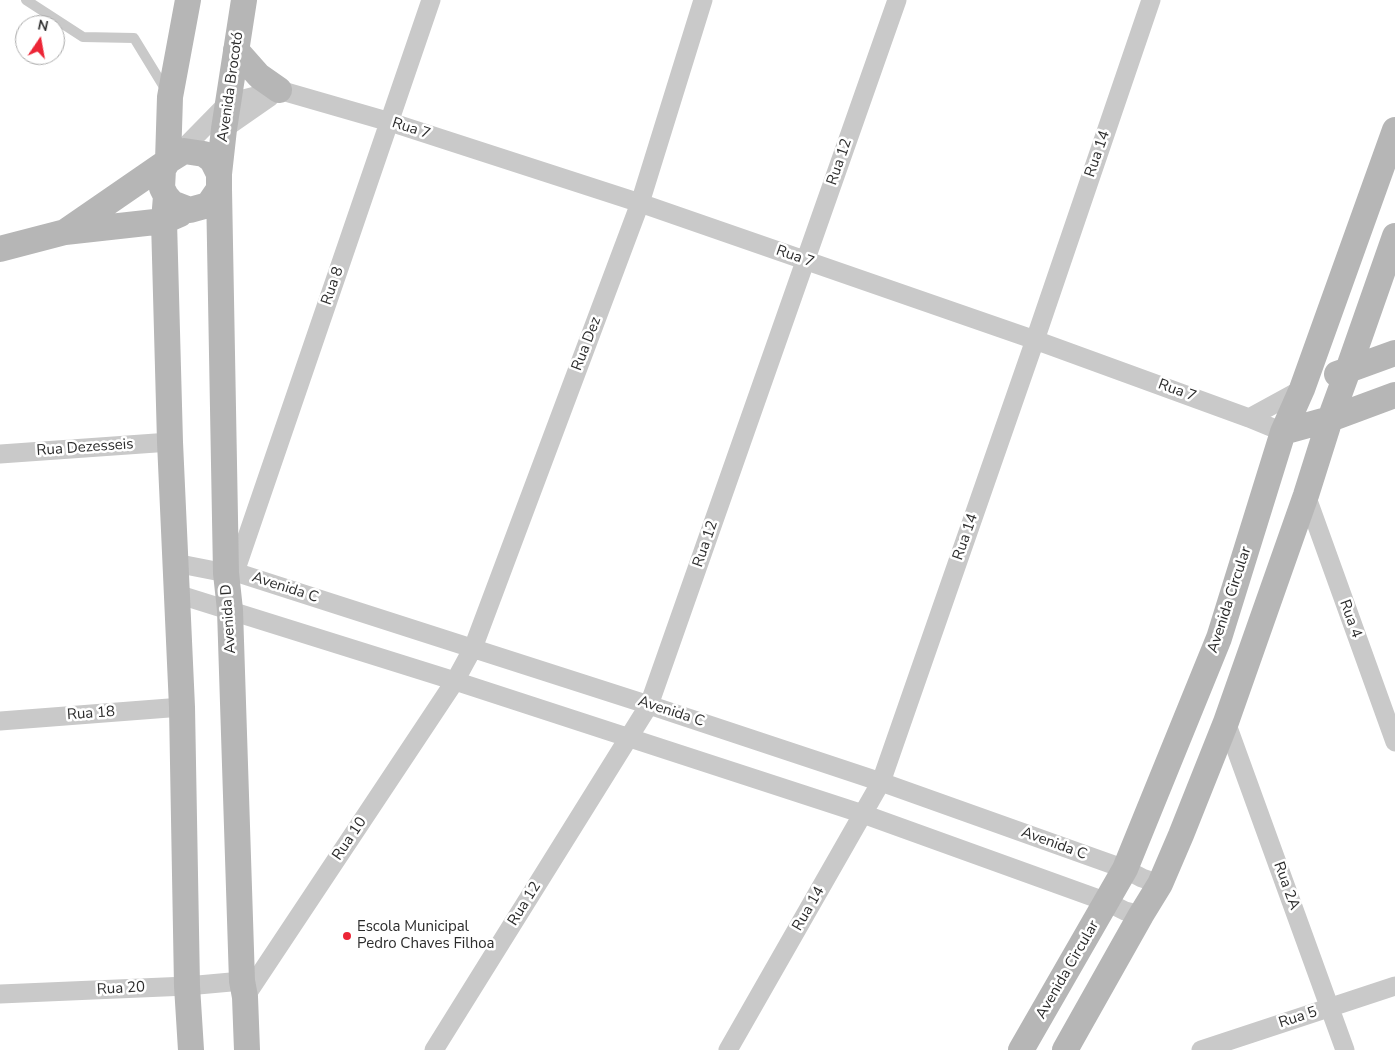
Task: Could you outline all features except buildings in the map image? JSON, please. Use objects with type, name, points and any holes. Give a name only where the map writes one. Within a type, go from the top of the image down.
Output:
[{"type":"street","points":[[172,159],[170,98],[188,0]]},
{"type":"street","name":"Avenida Brocotó","points":[[219,181],[224,129],[244,0]]},
{"type":"street","name":"Rua 8","points":[[230,573],[390,122],[431,0]]},
{"type":"street","name":"Rua Dez","points":[[454,681],[473,648],[640,203],[703,0]]},
{"type":"street","name":"Rua 12","points":[[434,1050],[649,705],[897,0]]},
{"type":"street","name":"Rua 14","points":[[728,1050],[881,782],[1151,0]]},
{"type":"street","points":[[236,50],[259,76],[279,90]]},
{"type":"street","points":[[191,1050],[187,986],[182,707],[170,442],[163,169],[228,103],[279,90]]},
{"type":"street","points":[[224,129],[279,90]]},
{"type":"street","name":"Rua 7","points":[[279,90],[390,122],[640,203],[1034,340],[1250,418],[1283,432]]},
{"type":"street","name":"Avenida Circular","points":[[1022,1050],[1125,869],[1219,638],[1283,432],[1302,389],[1395,130]]},
{"type":"street","points":[[0,249],[165,209],[172,203],[190,210],[208,205],[219,181],[212,160],[204,154],[184,151],[65,232]]},
{"type":"street","name":"Avenida D","points":[[219,181],[230,610],[243,989],[247,1050]]},
{"type":"street","points":[[1065,1050],[1141,914],[1160,884],[1181,835],[1226,722],[1306,495],[1330,418],[1395,236]]},
{"type":"street","points":[[1250,418],[1302,389],[1330,376],[1395,353]]},
{"type":"street","points":[[1283,432],[1395,395]]},
{"type":"street","name":"Rua Dezesseis","points":[[0,454],[170,442]]},
{"type":"street","name":"Rua 4","points":[[1306,495],[1395,742]]},
{"type":"street","name":"Avenida C","points":[[175,562],[230,573],[649,705],[881,782],[1125,869],[1142,878],[1160,884]]},
{"type":"street","points":[[177,594],[454,681],[863,814],[1107,902],[1125,911],[1141,914]]},
{"type":"street","name":"Rua 10","points":[[243,989],[454,681]]},
{"type":"street","name":"Rua 18","points":[[0,721],[182,707]]},
{"type":"street","name":"Rua 2A","points":[[1226,722],[1345,1050]]},
{"type":"street","name":"Rua 20","points":[[0,994],[187,986],[243,989]]},
{"type":"street","name":"Rua 5","points":[[1202,1050],[1395,986]]},
{"type":"lane","points":[[26,0],[83,37],[134,38],[170,98]]},
{"type":"place","name":"Escola Municipal Pedro Chaves Filhoa","points":[[347,936]]}]
